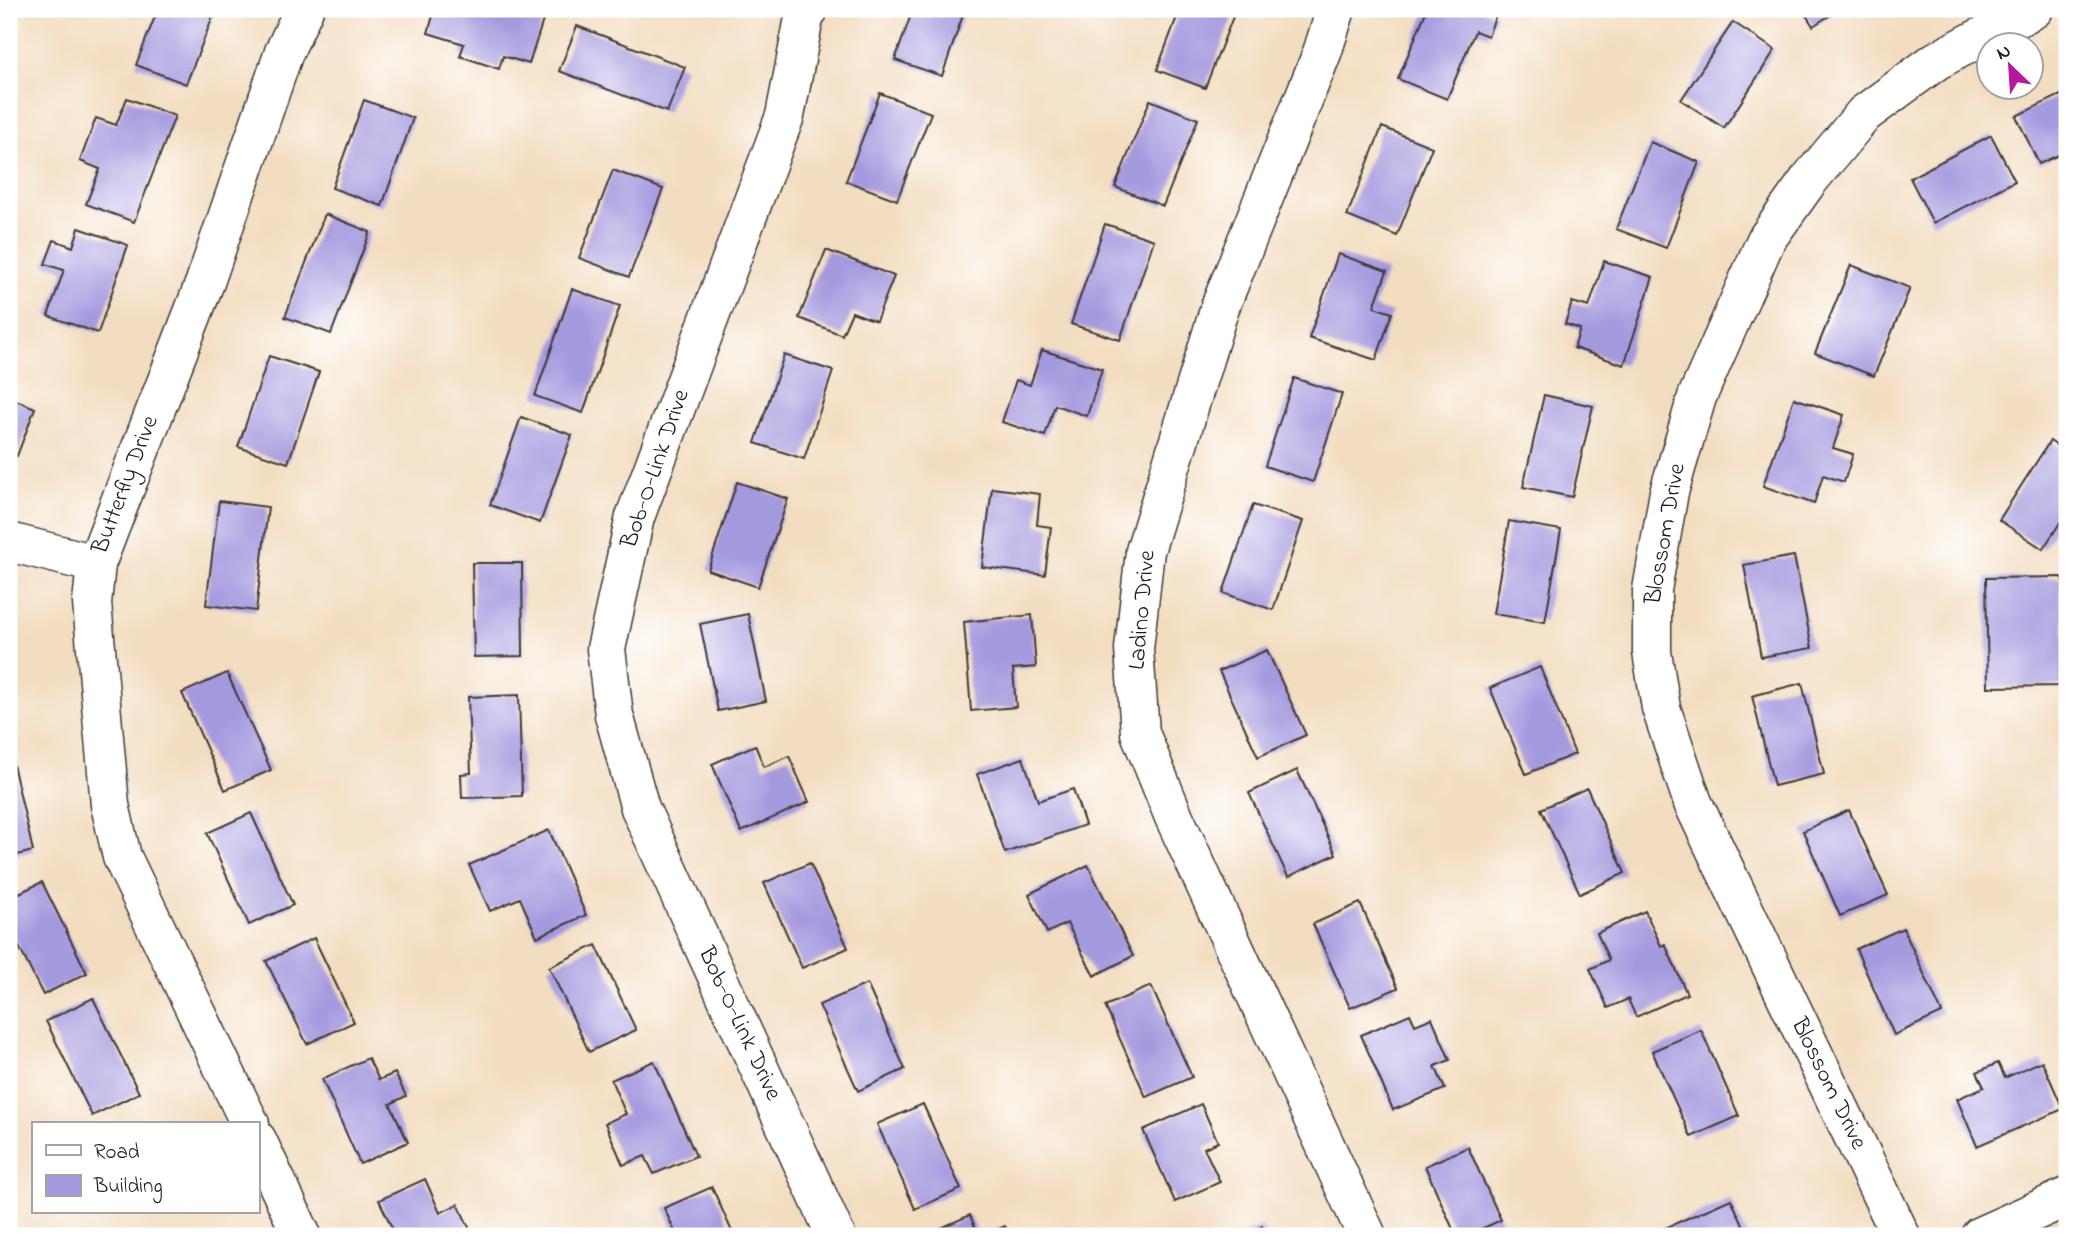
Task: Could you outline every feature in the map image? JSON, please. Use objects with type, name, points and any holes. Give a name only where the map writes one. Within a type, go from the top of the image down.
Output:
[{"type":"street","name":"Butterfly Drive","points":[[249,1122],[122,857],[110,805],[92,603],[96,564],[205,282],[284,52],[304,9]]},
{"type":"street","name":"Ladino Drive","points":[[1336,9],[1322,52],[1220,307],[1145,551],[1134,649],[1140,733],[1174,817],[1367,1236]]},
{"type":"street","name":"Blossom Drive","points":[[1901,1236],[1693,803],[1661,708],[1652,652],[1652,590],[1669,492],[1697,397],[1766,240],[1809,180],[1864,114],[1936,61],[2034,9]]},
{"type":"street","name":"Bob-O-Link Drive","points":[[797,12],[785,116],[635,517],[606,649],[614,715],[640,808],[836,1236]]},
{"type":"street","points":[[9,542],[96,564]]},
{"type":"street","points":[[259,1144],[302,1236]]},
{"type":"street","points":[[1980,1236],[2067,1197]]},
{"type":"building","points":[[158,9],[216,9],[186,84],[136,65]]},
{"type":"building","points":[[435,9],[528,9],[545,14],[529,64],[503,56],[499,69],[460,56],[464,44],[428,33]]},
{"type":"building","points":[[913,9],[965,9],[942,76],[895,60]]},
{"type":"building","points":[[1180,9],[1236,9],[1205,88],[1157,70]]},
{"type":"building","points":[[1427,9],[1481,9],[1496,15],[1488,36],[1475,31],[1447,99],[1398,79]]},
{"type":"building","points":[[1802,9],[1840,9],[1813,26]]},
{"type":"building","points":[[1733,22],[1775,50],[1724,128],[1681,100]]},
{"type":"building","points":[[577,26],[685,67],[667,112],[559,71]]},
{"type":"building","points":[[2067,92],[2067,151],[2039,164],[2016,116]]},
{"type":"building","points":[[880,93],[931,113],[897,200],[846,181]]},
{"type":"building","points":[[127,98],[175,116],[134,222],[86,204],[100,169],[80,161],[96,118],[116,125]]},
{"type":"building","points":[[364,100],[413,118],[382,206],[332,188]]},
{"type":"building","points":[[1150,100],[1198,119],[1163,206],[1115,187]]},
{"type":"building","points":[[1382,127],[1432,147],[1397,236],[1347,216]]},
{"type":"building","points":[[1991,135],[2015,181],[1933,223],[1910,178]]},
{"type":"building","points":[[1650,142],[1699,162],[1666,248],[1616,229]]},
{"type":"building","points":[[613,170],[663,189],[629,277],[579,258]]},
{"type":"building","points":[[325,214],[370,232],[331,334],[285,317]]},
{"type":"building","points":[[1105,224],[1154,240],[1120,340],[1071,324]]},
{"type":"building","points":[[79,228],[128,245],[98,333],[48,316],[64,270],[45,264],[54,240],[73,247]]},
{"type":"building","points":[[826,250],[894,276],[876,321],[852,312],[842,335],[799,318]]},
{"type":"building","points":[[1338,254],[1387,271],[1374,307],[1392,313],[1376,360],[1309,338]]},
{"type":"building","points":[[1604,261],[1653,277],[1624,365],[1574,348],[1580,329],[1565,324],[1572,302],[1589,307]]},
{"type":"building","points":[[1851,265],[1910,288],[1874,376],[1815,353]]},
{"type":"building","points":[[572,289],[620,306],[583,413],[535,396]]},
{"type":"building","points":[[1042,350],[1102,369],[1087,416],[1055,405],[1045,436],[1002,422],[1016,380],[1030,385]]},
{"type":"building","points":[[784,355],[833,371],[804,459],[755,443]]},
{"type":"building","points":[[269,356],[319,372],[288,463],[238,447]]},
{"type":"building","points":[[1294,378],[1342,394],[1313,482],[1265,466]]},
{"type":"building","points":[[1544,395],[1593,406],[1572,497],[1523,487]]},
{"type":"building","points":[[9,397],[35,408],[17,456],[9,453]]},
{"type":"building","points":[[1794,398],[1844,415],[1833,448],[1853,454],[1844,482],[1823,475],[1814,504],[1763,486]]},
{"type":"building","points":[[521,417],[572,435],[540,523],[490,505]]},
{"type":"building","points":[[2050,441],[2067,453],[2067,512],[2043,549],[1999,520]]},
{"type":"building","points":[[737,482],[788,499],[758,587],[708,570]]},
{"type":"building","points":[[992,488],[1040,494],[1037,525],[1051,527],[1045,575],[982,567]]},
{"type":"building","points":[[219,501],[268,507],[256,611],[206,605]]},
{"type":"building","points":[[1253,505],[1303,521],[1273,610],[1223,593]]},
{"type":"building","points":[[1509,521],[1561,530],[1545,622],[1493,614]]},
{"type":"building","points":[[1794,556],[1812,648],[1761,657],[1744,565]]},
{"type":"building","points":[[472,563],[522,563],[523,656],[474,657]]},
{"type":"building","points":[[2063,577],[2065,686],[1988,687],[1986,578]]},
{"type":"building","points":[[748,614],[766,701],[718,711],[700,624]]},
{"type":"building","points":[[1032,615],[1036,667],[1013,669],[1016,707],[971,711],[964,622]]},
{"type":"building","points":[[1267,650],[1306,735],[1258,757],[1219,671]]},
{"type":"building","points":[[1540,667],[1575,754],[1526,774],[1490,688]]},
{"type":"building","points":[[227,673],[271,770],[225,790],[182,693]]},
{"type":"building","points":[[1802,683],[1824,774],[1774,786],[1752,696]]},
{"type":"building","points":[[519,695],[522,796],[462,798],[461,774],[471,773],[468,697]]},
{"type":"building","points":[[755,745],[764,767],[789,756],[809,802],[741,832],[712,764]]},
{"type":"building","points":[[1023,758],[1038,801],[1073,789],[1085,825],[1005,853],[977,774]]},
{"type":"building","points":[[12,760],[33,851],[9,857],[9,761]]},
{"type":"building","points":[[1297,770],[1336,854],[1288,877],[1249,793]]},
{"type":"building","points":[[1587,788],[1625,873],[1580,894],[1541,809]]},
{"type":"building","points":[[1849,810],[1888,895],[1840,916],[1803,831]]},
{"type":"building","points":[[251,813],[293,905],[249,925],[207,833]]},
{"type":"building","points":[[549,830],[586,915],[537,937],[520,898],[490,911],[469,865]]},
{"type":"building","points":[[810,863],[848,948],[802,968],[764,883]]},
{"type":"building","points":[[1088,865],[1133,956],[1094,976],[1067,923],[1047,933],[1029,894]]},
{"type":"building","points":[[42,882],[87,973],[43,995],[9,927],[9,898]]},
{"type":"building","points":[[1360,903],[1398,988],[1350,1008],[1313,924]]},
{"type":"building","points":[[1645,911],[1661,946],[1665,944],[1687,994],[1636,1017],[1628,999],[1608,1008],[1590,969],[1609,960],[1597,933]]},
{"type":"building","points":[[1903,928],[1942,1013],[1894,1035],[1856,949]]},
{"type":"building","points":[[314,938],[354,1022],[307,1044],[266,961]]},
{"type":"building","points":[[596,945],[636,1030],[589,1052],[549,967]]},
{"type":"building","points":[[867,984],[905,1069],[858,1091],[819,1005]]},
{"type":"building","points":[[1151,986],[1192,1077],[1146,1097],[1105,1006]]},
{"type":"building","points":[[93,998],[139,1093],[92,1116],[46,1021]]},
{"type":"building","points":[[1410,1014],[1415,1025],[1432,1018],[1450,1060],[1435,1066],[1445,1089],[1393,1110],[1361,1035]]},
{"type":"building","points":[[1701,1030],[1739,1116],[1691,1137],[1652,1051]]},
{"type":"building","points":[[368,1058],[379,1080],[395,1073],[406,1096],[390,1104],[408,1142],[360,1164],[322,1079]]},
{"type":"building","points":[[654,1061],[696,1156],[654,1174],[645,1156],[623,1165],[605,1123],[626,1114],[611,1080]]},
{"type":"building","points":[[2042,1061],[2063,1109],[1977,1146],[1957,1099],[1984,1087],[1977,1072],[1998,1063],[2005,1078]]},
{"type":"building","points":[[923,1104],[961,1189],[915,1209],[877,1124]]},
{"type":"building","points":[[1201,1104],[1218,1142],[1204,1148],[1220,1182],[1175,1202],[1143,1130]]},
{"type":"building","points":[[1468,1147],[1501,1220],[1466,1236],[1456,1236],[1425,1166]]},
{"type":"building","points":[[425,1179],[440,1213],[458,1204],[473,1236],[396,1236],[379,1200]]},
{"type":"building","points":[[712,1187],[734,1236],[677,1236],[664,1208]]},
{"type":"building","points":[[1731,1199],[1748,1236],[1647,1236]]},
{"type":"building","points":[[970,1215],[979,1236],[923,1236]]},
{"type":"building","points":[[1005,1226],[1009,1236],[983,1236]]},
{"type":"building","points":[[1262,1226],[1266,1236],[1240,1236]]}]
